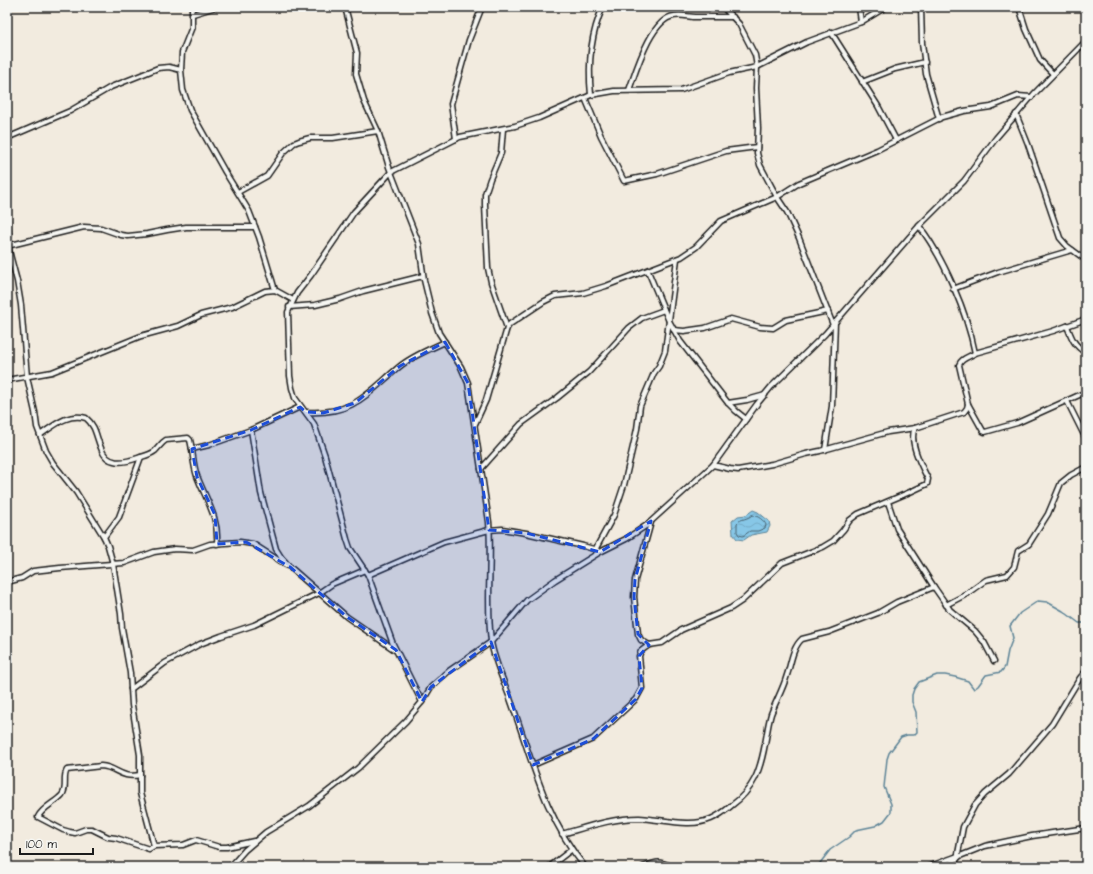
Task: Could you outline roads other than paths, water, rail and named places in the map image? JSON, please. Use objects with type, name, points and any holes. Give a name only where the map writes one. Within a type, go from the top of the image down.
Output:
[{"type":"street","points":[[192,7],[192,27],[183,48],[181,70],[183,90],[190,110],[249,211],[275,290]]},
{"type":"street","points":[[193,14],[216,7]]},
{"type":"street","points":[[345,7],[357,53],[356,74],[364,101],[378,131],[391,172],[419,244],[423,276],[432,313],[439,333],[461,367],[468,383],[489,530],[488,598],[491,642],[540,788],[553,818],[571,850],[585,867]]},
{"type":"street","points":[[456,139],[451,104],[475,22],[482,7]]},
{"type":"street","points":[[591,95],[590,64],[592,42],[596,23],[603,7]]},
{"type":"street","points":[[724,7],[733,17],[756,55],[758,128],[757,147],[760,165],[777,198],[787,212],[834,323],[832,406],[825,450]]},
{"type":"street","points":[[859,7],[861,22]]},
{"type":"street","points":[[422,702],[390,637],[368,575],[350,548],[325,456],[314,424],[306,412],[300,408],[295,398],[290,376],[288,319],[289,307],[293,300],[354,212],[391,172],[434,152],[456,139],[482,132],[503,129],[539,118],[591,95],[629,90],[681,90],[729,73],[757,67],[807,42],[861,22],[886,7]]},
{"type":"street","points":[[921,7],[922,43],[926,74],[939,119]]},
{"type":"street","points":[[1019,7],[1026,29],[1040,60],[1053,74]]},
{"type":"street","points":[[629,90],[641,56],[653,34],[661,23],[668,18],[674,15],[695,17],[733,17]]},
{"type":"street","points":[[831,32],[878,106],[896,140]]},
{"type":"street","points":[[230,867],[245,850],[274,827],[309,806],[346,778],[406,721],[422,702],[431,687],[491,642],[527,600],[555,580],[600,552],[626,539],[651,521],[713,465],[764,395],[825,334],[919,226],[964,181],[996,138],[1031,97],[1086,41]]},
{"type":"street","points":[[862,82],[895,69],[925,62]]},
{"type":"street","points":[[7,138],[70,111],[111,87],[141,74],[158,68],[169,67],[181,70]]},
{"type":"street","points":[[475,425],[486,400],[507,328],[521,316],[555,296],[583,293],[598,289],[677,259],[696,246],[721,220],[777,198],[799,183],[877,150],[939,119],[964,111],[991,107],[1018,96],[1031,97]]},
{"type":"street","points":[[585,98],[601,136],[624,181],[657,174],[726,151],[757,147]]},
{"type":"street","points":[[1016,114],[1033,157],[1058,235],[1067,246],[1086,260]]},
{"type":"street","points":[[503,129],[501,153],[485,194],[485,205],[490,282],[507,328]]},
{"type":"street","points":[[238,192],[267,176],[283,153],[299,140],[310,138],[333,138],[378,131]]},
{"type":"street","points":[[7,220],[9,236],[7,246],[17,281],[21,305],[27,376],[40,435],[46,451],[53,463],[76,492],[104,537],[113,564],[122,614],[122,628],[129,667],[140,755],[140,793],[154,846]]},
{"type":"street","points":[[919,226],[937,251],[963,314],[975,353]]},
{"type":"street","points":[[7,246],[90,227],[101,228],[128,236],[186,227],[255,227]]},
{"type":"street","points":[[953,289],[998,272],[1072,250]]},
{"type":"street","points":[[595,550],[614,515],[624,484],[637,429],[640,406],[667,344],[668,319],[673,295],[677,259]]},
{"type":"street","points":[[648,271],[668,319],[680,341],[728,403],[746,419]]},
{"type":"street","points":[[289,307],[315,305],[423,276]]},
{"type":"street","points":[[7,380],[52,372],[135,338],[178,326],[201,315],[232,307],[265,291],[275,290],[293,300]]},
{"type":"street","points":[[481,470],[521,424],[558,398],[589,372],[629,328],[642,318],[664,310]]},
{"type":"street","points":[[674,330],[684,331],[705,328],[730,319],[760,327],[773,328],[786,320],[828,311]]},
{"type":"street","points":[[1086,318],[1067,326],[1010,344],[975,353],[963,359],[959,365],[968,404],[985,432],[1018,423],[1086,392]]},
{"type":"street","points":[[1067,326],[1073,342],[1086,354]]},
{"type":"street","points":[[306,412],[323,413],[339,410],[355,403],[400,366],[445,342]]},
{"type":"street","points":[[728,403],[764,395]]},
{"type":"street","points":[[1067,401],[1086,439]]},
{"type":"street","points":[[713,465],[730,469],[752,468],[772,464],[888,432],[915,428],[964,412],[968,408],[968,404]]},
{"type":"street","points":[[192,449],[209,445],[251,430],[300,408]]},
{"type":"street","points":[[40,435],[60,420],[74,416],[81,416],[89,421],[97,434],[103,452],[110,460],[121,462],[154,452],[166,440],[188,438],[190,440],[197,477],[215,515],[217,544]]},
{"type":"street","points":[[532,765],[593,739],[636,699],[642,688],[639,656],[641,651],[649,646],[662,643],[681,630],[731,608],[743,600],[782,562],[823,547],[838,537],[850,520],[858,514],[910,492],[928,482],[918,460],[913,436],[915,428]]},
{"type":"street","points":[[251,430],[261,493],[276,549],[281,557],[290,567],[347,617],[396,650]]},
{"type":"street","points":[[104,537],[119,517],[141,457]]},
{"type":"street","points":[[946,605],[965,595],[986,580],[1003,576],[1011,571],[1018,551],[1029,544],[1048,514],[1061,483],[1071,475],[1086,467]]},
{"type":"street","points":[[888,502],[898,529],[934,587],[950,610],[975,631],[984,642],[994,661]]},
{"type":"street","points":[[649,646],[641,640],[638,634],[634,597],[635,580],[651,521]]},
{"type":"street","points":[[368,575],[444,542],[489,530],[502,529],[518,532],[583,546],[600,552]]},
{"type":"street","points":[[7,582],[22,578],[33,571],[124,563],[154,552],[175,549],[193,550],[210,544],[246,542],[253,544],[290,567]]},
{"type":"street","points":[[131,689],[165,663],[200,644],[254,625],[319,593],[338,581],[365,570]]},
{"type":"street","points":[[562,834],[588,827],[638,818],[700,822],[712,819],[723,812],[741,798],[751,786],[759,770],[771,715],[784,685],[798,642],[802,639],[829,632],[878,613],[897,602],[934,587]]},
{"type":"street","points":[[947,867],[958,857],[963,827],[975,805],[985,794],[1010,774],[1052,724],[1080,678],[1086,671]]},
{"type":"street","points":[[140,775],[123,775],[105,766],[67,770],[65,773],[63,795],[44,809],[38,817],[63,830],[75,832],[89,828],[108,837],[116,838],[145,848],[151,848],[154,846],[182,845],[196,840],[219,847],[227,847],[256,841]]},
{"type":"street","points":[[928,867],[985,846],[1032,836],[1086,828]]},
{"type":"street","points":[[549,867],[571,850]]},
{"type":"street","points":[[643,867],[657,862],[663,862],[674,867]]},
{"type":"water","points":[[753,510],[769,521],[770,526],[767,532],[751,535],[744,540],[737,539],[733,534],[732,521],[738,516],[746,515]]},
{"type":"waterway","points":[[817,867],[830,850],[849,837],[856,830],[875,826],[884,821],[891,812],[891,804],[884,787],[887,759],[889,753],[901,737],[914,735],[917,732],[916,712],[912,702],[912,695],[919,682],[937,675],[945,675],[968,681],[974,689],[986,675],[1001,672],[1005,667],[1008,651],[1013,638],[1010,626],[1020,613],[1038,601],[1047,602],[1063,611],[1079,623],[1086,623]]}]
